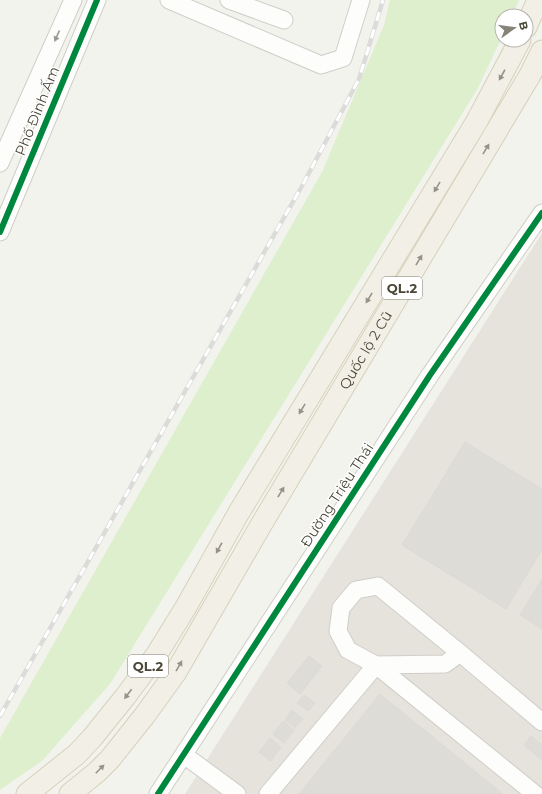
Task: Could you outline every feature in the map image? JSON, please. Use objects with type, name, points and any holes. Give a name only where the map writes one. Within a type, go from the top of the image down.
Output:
[{"type":"main road","name":"Quốc lộ 2 Cũ","points":[[27,794],[76,754],[92,738],[125,697],[156,654],[186,607],[238,514],[477,121],[516,48]]},
{"type":"main road","name":"Quốc lộ 2 Cũ","points":[[70,794],[97,772],[110,759],[164,690],[176,672],[260,525],[530,75],[542,51]]},
{"type":"street","name":"Phố Đình Ấm","points":[[0,163],[73,0]]},
{"type":"street","name":"Phố Đình Ấm","points":[[0,232],[97,0]]},
{"type":"street","points":[[169,0],[321,65],[343,58],[361,0]]},
{"type":"street","points":[[229,0],[284,20]]},
{"type":"street","name":"Đường Triệu Thái","points":[[158,794],[430,375],[542,213]]},
{"type":"street","points":[[535,794],[376,665],[348,650],[338,631],[341,608],[356,590],[378,586],[460,652],[542,722]]},
{"type":"street","points":[[268,794],[376,665],[445,664],[460,652]]},
{"type":"street","points":[[184,755],[237,794]]},
{"type":"shaded area","points":[[542,233],[542,794],[185,794]]},
{"type":"green space","points":[[390,0],[519,0],[516,8],[494,8],[494,48],[497,48],[478,88],[110,684],[42,761],[0,790],[0,738],[322,172],[384,25]]},
{"type":"building","points":[[465,442],[542,489],[542,549],[506,609],[402,545]]},
{"type":"building","points":[[542,579],[542,629],[520,615]]},
{"type":"building","points":[[309,656],[322,666],[300,694],[287,683]]},
{"type":"building","points":[[380,694],[503,794],[299,794]]},
{"type":"building","points":[[304,695],[315,703],[308,711],[297,703]]},
{"type":"building","points":[[292,710],[303,719],[295,728],[285,720]]},
{"type":"building","points":[[283,721],[294,730],[284,743],[273,734]]},
{"type":"building","points":[[531,736],[542,745],[542,760],[524,745]]},
{"type":"building","points":[[270,738],[281,747],[271,761],[259,752]]},
{"type":"railway","points":[[0,716],[302,186],[359,79],[383,0]]},
{"type":"cycle path","points":[[0,232],[97,0]]},
{"type":"cycle path","points":[[158,794],[430,375],[542,213]]}]
